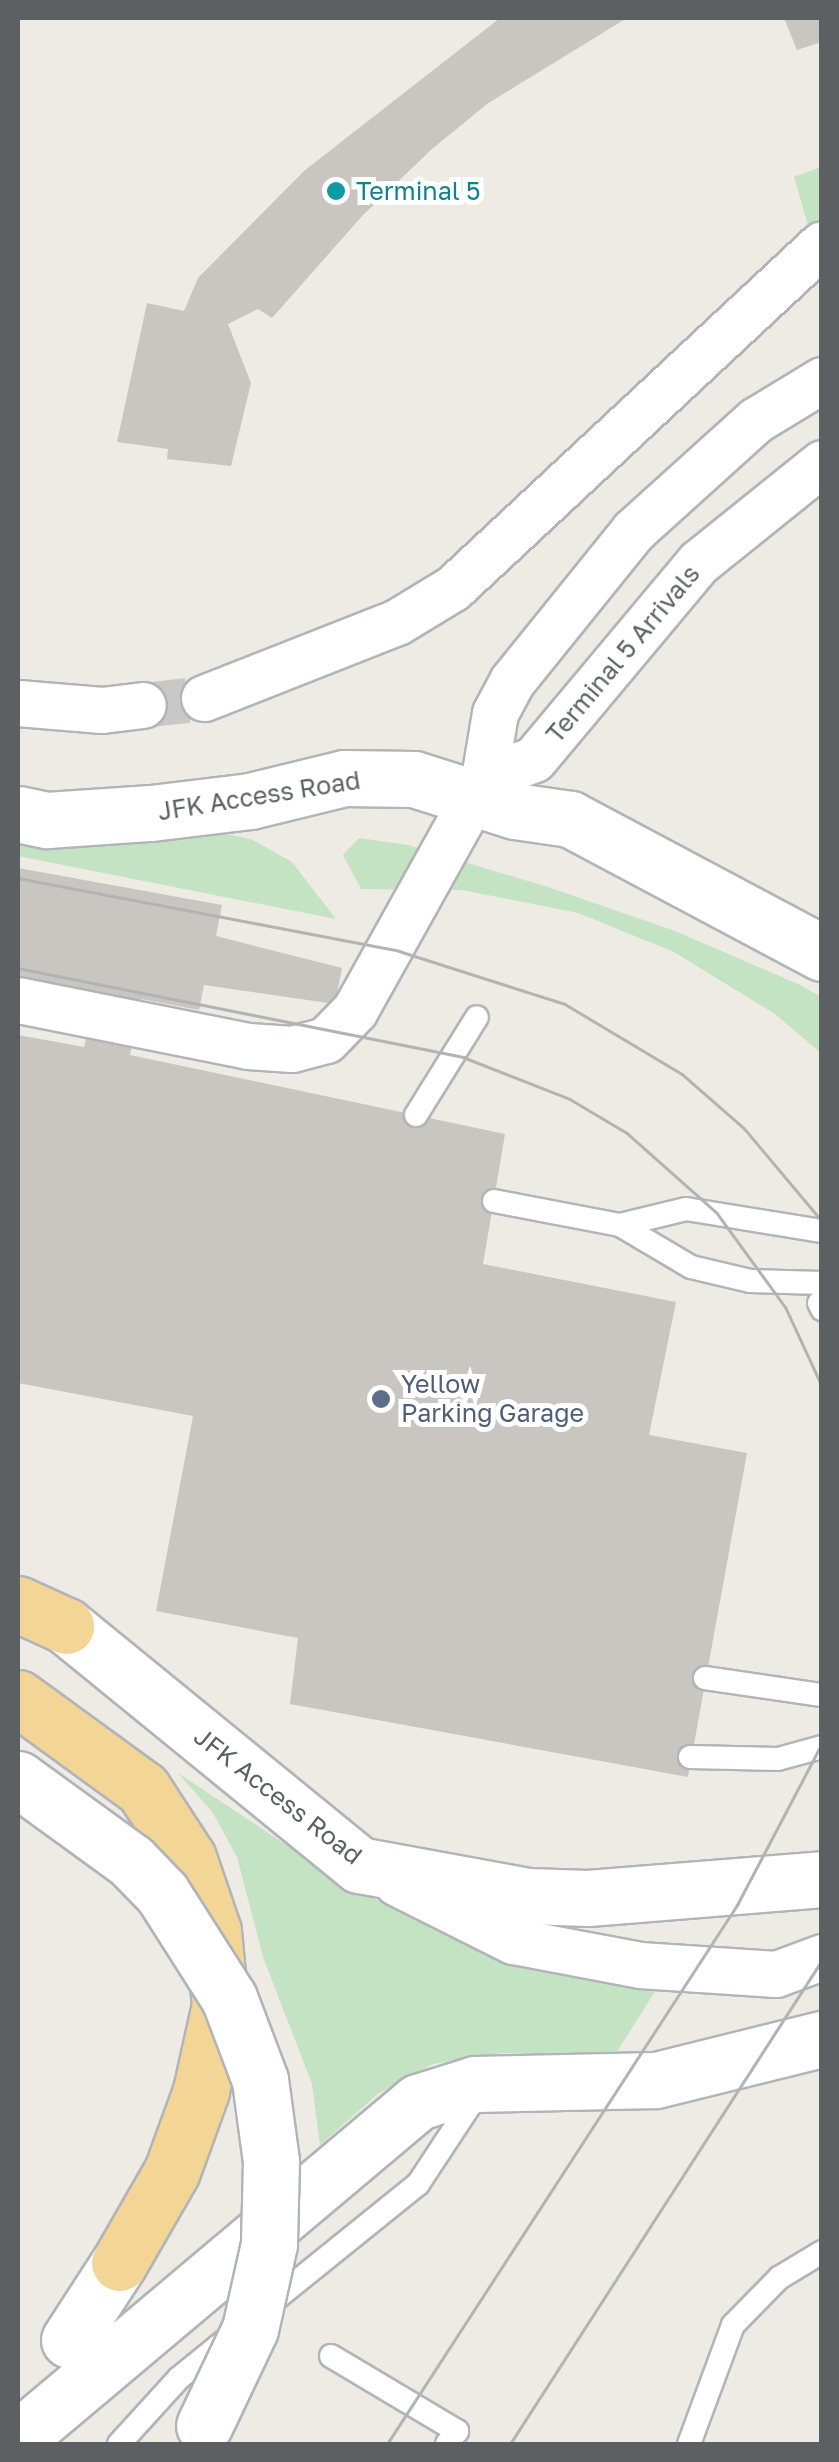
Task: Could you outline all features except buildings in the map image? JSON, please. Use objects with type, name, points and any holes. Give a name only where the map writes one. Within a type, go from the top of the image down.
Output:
[{"type":"highway","points":[[18,1698],[143,1789],[170,1822],[201,1889],[218,1968],[211,2051],[190,2130],[118,2263]]},
{"type":"street","points":[[204,698],[397,622],[453,588],[822,244]]},
{"type":"street","points":[[18,1000],[248,1046],[292,1049],[326,1040],[355,1010],[476,788],[495,713],[512,680],[601,568],[716,453],[822,380]]},
{"type":"street","name":"Terminal 5 Arrivals","points":[[476,788],[534,759],[700,562],[822,462]]},
{"type":"street","points":[[18,703],[58,709],[143,705]]},
{"type":"street","name":"JFK Access Road","points":[[18,814],[47,820],[151,812],[250,801],[344,778],[414,779],[476,788],[570,820],[822,953]]},
{"type":"street","name":"JFK Access Road","points":[[42,1615],[359,1865],[528,1896],[588,1898],[822,1879]]},
{"type":"street","points":[[18,1779],[131,1860],[162,1892],[223,1986],[260,2080],[271,2161],[262,2285],[231,2374],[194,2444]]},
{"type":"street","points":[[359,1865],[514,1940],[640,1965],[776,1974],[822,1972]]},
{"type":"street","points":[[776,1974],[822,1957]]},
{"type":"street","points":[[22,2437],[402,2113],[436,2093],[485,2083],[656,2080],[822,2038]]},
{"type":"street","points":[[22,2437],[69,2340],[118,2263]]},
{"type":"lane","points":[[416,1115],[477,1017]]},
{"type":"lane","points":[[494,1201],[620,1225],[691,1266],[821,1298]]},
{"type":"lane","points":[[620,1225],[686,1208],[822,1231]]},
{"type":"lane","points":[[705,1678],[822,1695]]},
{"type":"lane","points":[[690,1757],[778,1759],[822,1747]]},
{"type":"lane","points":[[118,2444],[179,2378],[418,2184],[485,2083]]},
{"type":"lane","points":[[690,2444],[733,2325],[779,2278],[822,2252]]},
{"type":"lane","points":[[331,2356],[456,2431],[447,2444]]},
{"type":"green space","points":[[821,167],[821,270],[794,177]]},
{"type":"green space","points":[[18,793],[251,839],[292,862],[336,919],[18,856]]},
{"type":"green space","points":[[359,838],[408,845],[551,888],[675,931],[800,985],[821,997],[821,1053],[775,1014],[674,952],[578,913],[462,890],[361,889],[343,855]]},
{"type":"green space","points":[[178,1773],[354,1890],[503,1955],[656,1990],[613,2058],[502,2053],[433,2064],[379,2093],[320,2145],[312,2084],[263,1957],[237,1857],[213,1813]]},
{"type":"tunnel","points":[[143,705],[204,698]]},
{"type":"tram line","points":[[18,878],[399,951],[565,1004],[682,1074],[744,1128],[822,1221]]},
{"type":"tram line","points":[[18,968],[463,1057],[570,1099],[627,1133],[717,1213],[786,1308],[822,1386]]},
{"type":"tram line","points":[[387,2444],[737,1905],[822,1743]]},
{"type":"tram line","points":[[510,2444],[822,1960]]},
{"type":"place","name":"Terminal 5","points":[[336,191]]},
{"type":"place","name":"Yellow Parking Garage","points":[[381,1399]]}]
